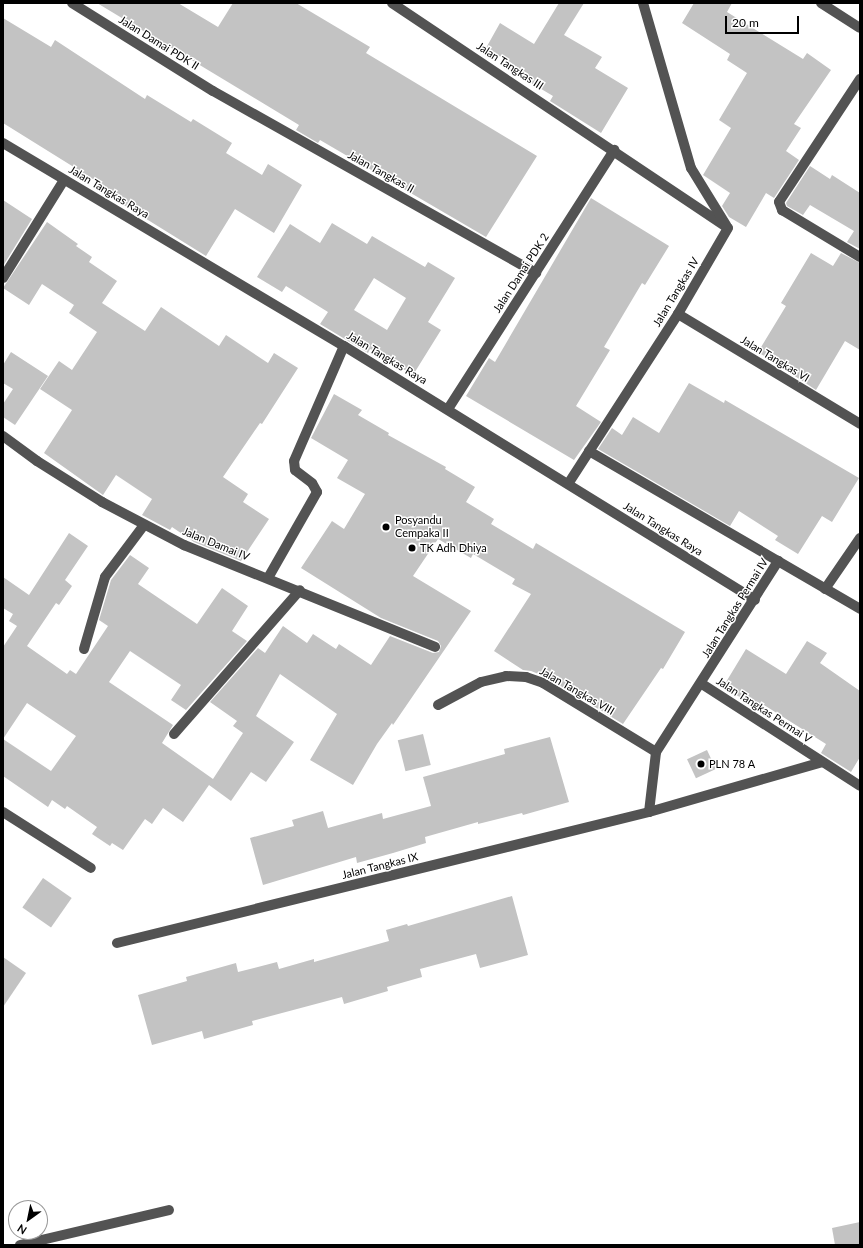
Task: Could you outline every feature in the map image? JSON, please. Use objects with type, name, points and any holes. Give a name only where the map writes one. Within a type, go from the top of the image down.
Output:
[{"type":"street","name":"Jalan Damai PDK II","points":[[72,3],[214,91]]},
{"type":"street","name":"Jalan Tangkas III","points":[[392,3],[614,150]]},
{"type":"street","points":[[643,3],[692,168],[728,228]]},
{"type":"street","points":[[820,3],[860,28]]},
{"type":"street","points":[[860,79],[780,202],[782,210],[860,257]]},
{"type":"street","name":"Jalan Tangkas II","points":[[214,91],[536,273]]},
{"type":"street","name":"Jalan Tangkas Raya","points":[[3,143],[448,409],[755,600]]},
{"type":"street","points":[[614,150],[728,228]]},
{"type":"street","name":"Jalan Damai PDK 2","points":[[448,409],[614,150]]},
{"type":"street","points":[[3,278],[64,180]]},
{"type":"street","name":"Jalan Tangkas IV","points":[[568,484],[678,314],[728,228]]},
{"type":"street","name":"Jalan Tangkas VI","points":[[678,314],[860,424]]},
{"type":"street","points":[[268,578],[317,492],[312,483],[295,470],[294,461],[344,346]]},
{"type":"street","name":"Jalan Damai IV","points":[[3,436],[44,465],[144,525],[184,545],[300,590],[435,647]]},
{"type":"street","points":[[589,451],[778,562]]},
{"type":"street","points":[[84,649],[105,577],[144,525]]},
{"type":"street","points":[[825,589],[860,538]]},
{"type":"street","name":"Jalan Tangkas Permai IV","points":[[702,684],[778,562],[860,609]]},
{"type":"street","points":[[174,734],[300,590]]},
{"type":"street","name":"Jalan Tangkas VIII","points":[[438,705],[481,682],[506,676],[526,677],[543,683],[656,752]]},
{"type":"street","name":"Jalan Tangkas Permai V","points":[[649,812],[656,752],[702,684],[860,786]]},
{"type":"street","points":[[649,812],[822,762]]},
{"type":"street","points":[[3,812],[91,868]]},
{"type":"street","name":"Jalan Tangkas IX","points":[[117,943],[649,812]]},
{"type":"street","points":[[20,1245],[169,1210]]},
{"type":"building","points":[[97,3],[178,3],[218,27],[233,3],[296,3],[370,47],[366,53],[537,156],[486,237],[320,140],[318,143],[296,130],[299,125]]},
{"type":"building","points":[[559,3],[584,3],[564,35],[602,57],[595,68],[628,88],[601,133],[550,101],[553,96],[516,74],[519,68],[486,48],[500,23],[534,44]]},
{"type":"building","points":[[694,3],[732,3],[727,12],[803,59],[807,53],[831,70],[794,124],[801,128],[786,151],[799,160],[774,198],[766,193],[746,227],[729,217],[722,206],[730,193],[703,175],[731,128],[719,120],[747,73],[727,60],[730,54],[682,23]]},
{"type":"building","points":[[3,18],[51,47],[55,40],[145,99],[147,95],[191,122],[193,119],[232,143],[226,153],[262,175],[268,164],[302,185],[274,233],[235,209],[206,256],[98,189],[101,184],[3,123]]},
{"type":"building","points":[[810,166],[830,179],[832,175],[860,193],[860,249],[847,242],[854,231],[810,205],[803,215],[787,206],[786,203]]},
{"type":"building","points":[[591,198],[669,246],[645,285],[642,283],[604,347],[610,350],[576,406],[601,422],[574,460],[466,396],[489,358],[495,362]]},
{"type":"building","points":[[3,200],[32,219],[3,266]]},
{"type":"building","points":[[47,222],[78,244],[76,246],[92,257],[89,262],[117,281],[102,303],[145,331],[161,307],[219,346],[226,335],[268,363],[274,353],[298,368],[262,424],[260,423],[223,477],[248,494],[243,502],[269,519],[241,561],[194,542],[172,527],[170,530],[142,515],[152,499],[116,475],[103,495],[44,453],[72,410],[40,389],[59,361],[72,370],[97,332],[69,313],[74,305],[42,284],[29,305],[3,288]]},
{"type":"building","points":[[332,223],[367,244],[372,236],[425,267],[428,262],[455,278],[428,322],[441,330],[413,375],[370,349],[368,353],[320,324],[328,312],[286,286],[282,292],[257,277],[290,224],[320,243]],"holes":[[[374,278],[406,298],[387,330],[354,310]]]},
{"type":"building","points":[[811,253],[833,266],[841,253],[860,263],[860,350],[845,341],[816,390],[758,352],[786,306],[781,303]]},
{"type":"building","points":[[11,352],[48,376],[15,425],[3,417],[3,404],[13,389],[3,383],[3,365]]},
{"type":"building","points":[[689,383],[724,403],[725,400],[859,478],[832,522],[822,516],[798,554],[775,540],[778,536],[739,511],[730,526],[598,449],[612,428],[622,435],[633,417],[659,433]]},
{"type":"building","points":[[334,394],[362,410],[358,415],[389,433],[388,435],[446,467],[445,469],[475,487],[466,502],[494,519],[491,524],[533,549],[536,543],[685,632],[663,669],[661,668],[623,724],[546,677],[531,671],[523,670],[494,651],[531,594],[512,584],[515,579],[473,554],[471,558],[438,539],[413,576],[471,611],[393,725],[392,723],[377,744],[353,785],[310,760],[337,714],[280,674],[256,716],[294,742],[266,782],[251,772],[231,801],[209,785],[183,822],[163,808],[152,824],[145,819],[123,850],[112,843],[110,846],[92,834],[97,827],[67,806],[65,809],[52,800],[48,807],[3,776],[3,739],[3,647],[17,626],[9,621],[13,614],[3,608],[3,577],[29,595],[69,533],[88,546],[65,580],[72,586],[59,605],[56,603],[27,646],[67,674],[70,670],[76,674],[108,626],[99,620],[111,580],[130,555],[149,568],[138,584],[197,624],[222,588],[248,606],[232,631],[247,641],[186,710],[171,700],[181,685],[130,651],[109,682],[173,725],[162,743],[213,779],[243,733],[233,726],[237,721],[210,702],[258,648],[265,653],[283,626],[307,643],[313,634],[336,649],[339,644],[371,665],[390,636],[433,653],[439,652],[441,646],[438,641],[381,618],[301,568],[332,521],[344,529],[365,494],[337,478],[348,460],[311,438]],"holes":[[[27,703],[76,736],[51,771],[3,739]]]},
{"type":"building","points":[[807,641],[827,653],[820,663],[860,691],[860,757],[851,772],[821,753],[826,744],[761,703],[758,708],[723,687],[746,649],[786,674]]},
{"type":"building","points":[[423,734],[431,765],[406,771],[398,740]]},
{"type":"building","points":[[550,737],[569,802],[523,815],[522,813],[478,824],[478,822],[425,837],[426,843],[393,853],[357,863],[356,857],[263,885],[250,838],[294,826],[292,820],[323,811],[328,828],[382,813],[383,819],[431,806],[423,777],[505,754],[504,749]]},
{"type":"building","name":"PLN 78 A","points":[[707,750],[716,769],[696,778],[687,759]]},
{"type":"building","points":[[43,878],[72,898],[51,928],[22,907]]},
{"type":"building","points":[[512,896],[528,955],[480,968],[476,954],[420,969],[422,977],[387,987],[388,991],[344,1004],[342,997],[252,1021],[253,1025],[204,1039],[202,1031],[152,1045],[138,995],[187,981],[186,977],[236,963],[238,972],[277,962],[279,969],[314,959],[314,962],[389,941],[386,930],[407,924],[408,926]]},
{"type":"building","points":[[3,957],[26,973],[3,1007]]},
{"type":"building","points":[[860,1222],[860,1245],[835,1245],[832,1228]]},
{"type":"place","name":"Posyandu Cempaka II","points":[[386,527]]},
{"type":"place","name":"TK Adh Dhiya","points":[[412,548]]},
{"type":"place","name":"PLN 78 A","points":[[701,764]]}]
